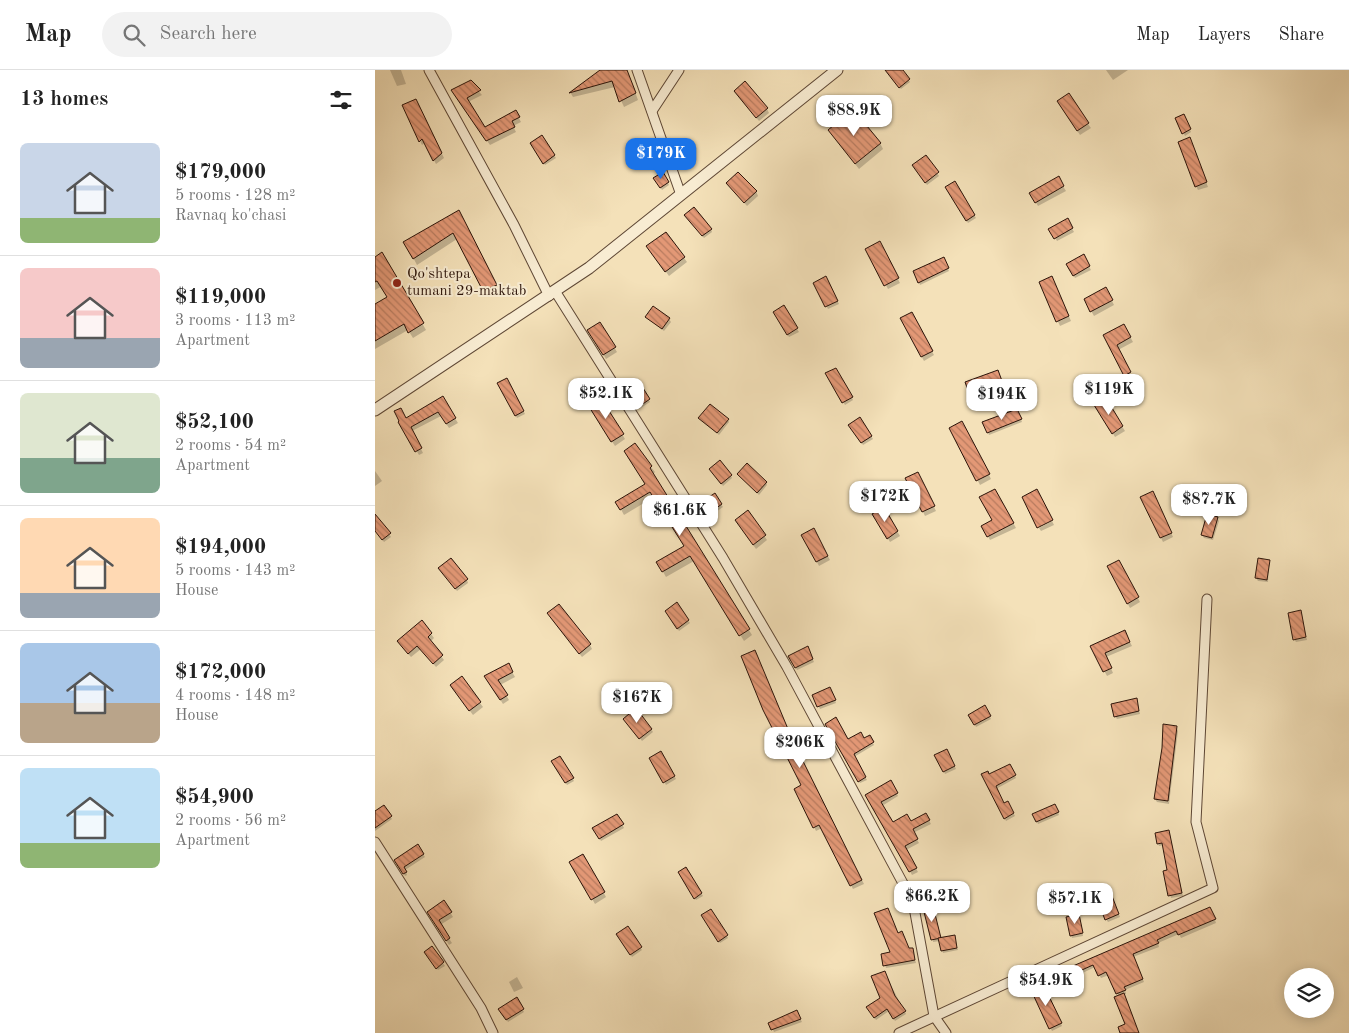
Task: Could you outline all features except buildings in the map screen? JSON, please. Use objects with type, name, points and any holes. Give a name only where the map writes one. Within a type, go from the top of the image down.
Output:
[{"type":"street","points":[[429,70],[552,294],[681,490],[787,667],[913,902],[933,1016],[946,1033]]},
{"type":"street","points":[[637,70],[681,194]]},
{"type":"street","points":[[652,111],[679,70]]},
{"type":"street","points":[[375,410],[589,268],[837,70]]},
{"type":"street","points":[[899,1033],[1213,888],[1196,822],[1207,598]]},
{"type":"street","points":[[375,842],[481,1008],[493,1033]]},
{"type":"place","name":"Qo'shtepa tumani 29-maktab","points":[[397,283]]}]
